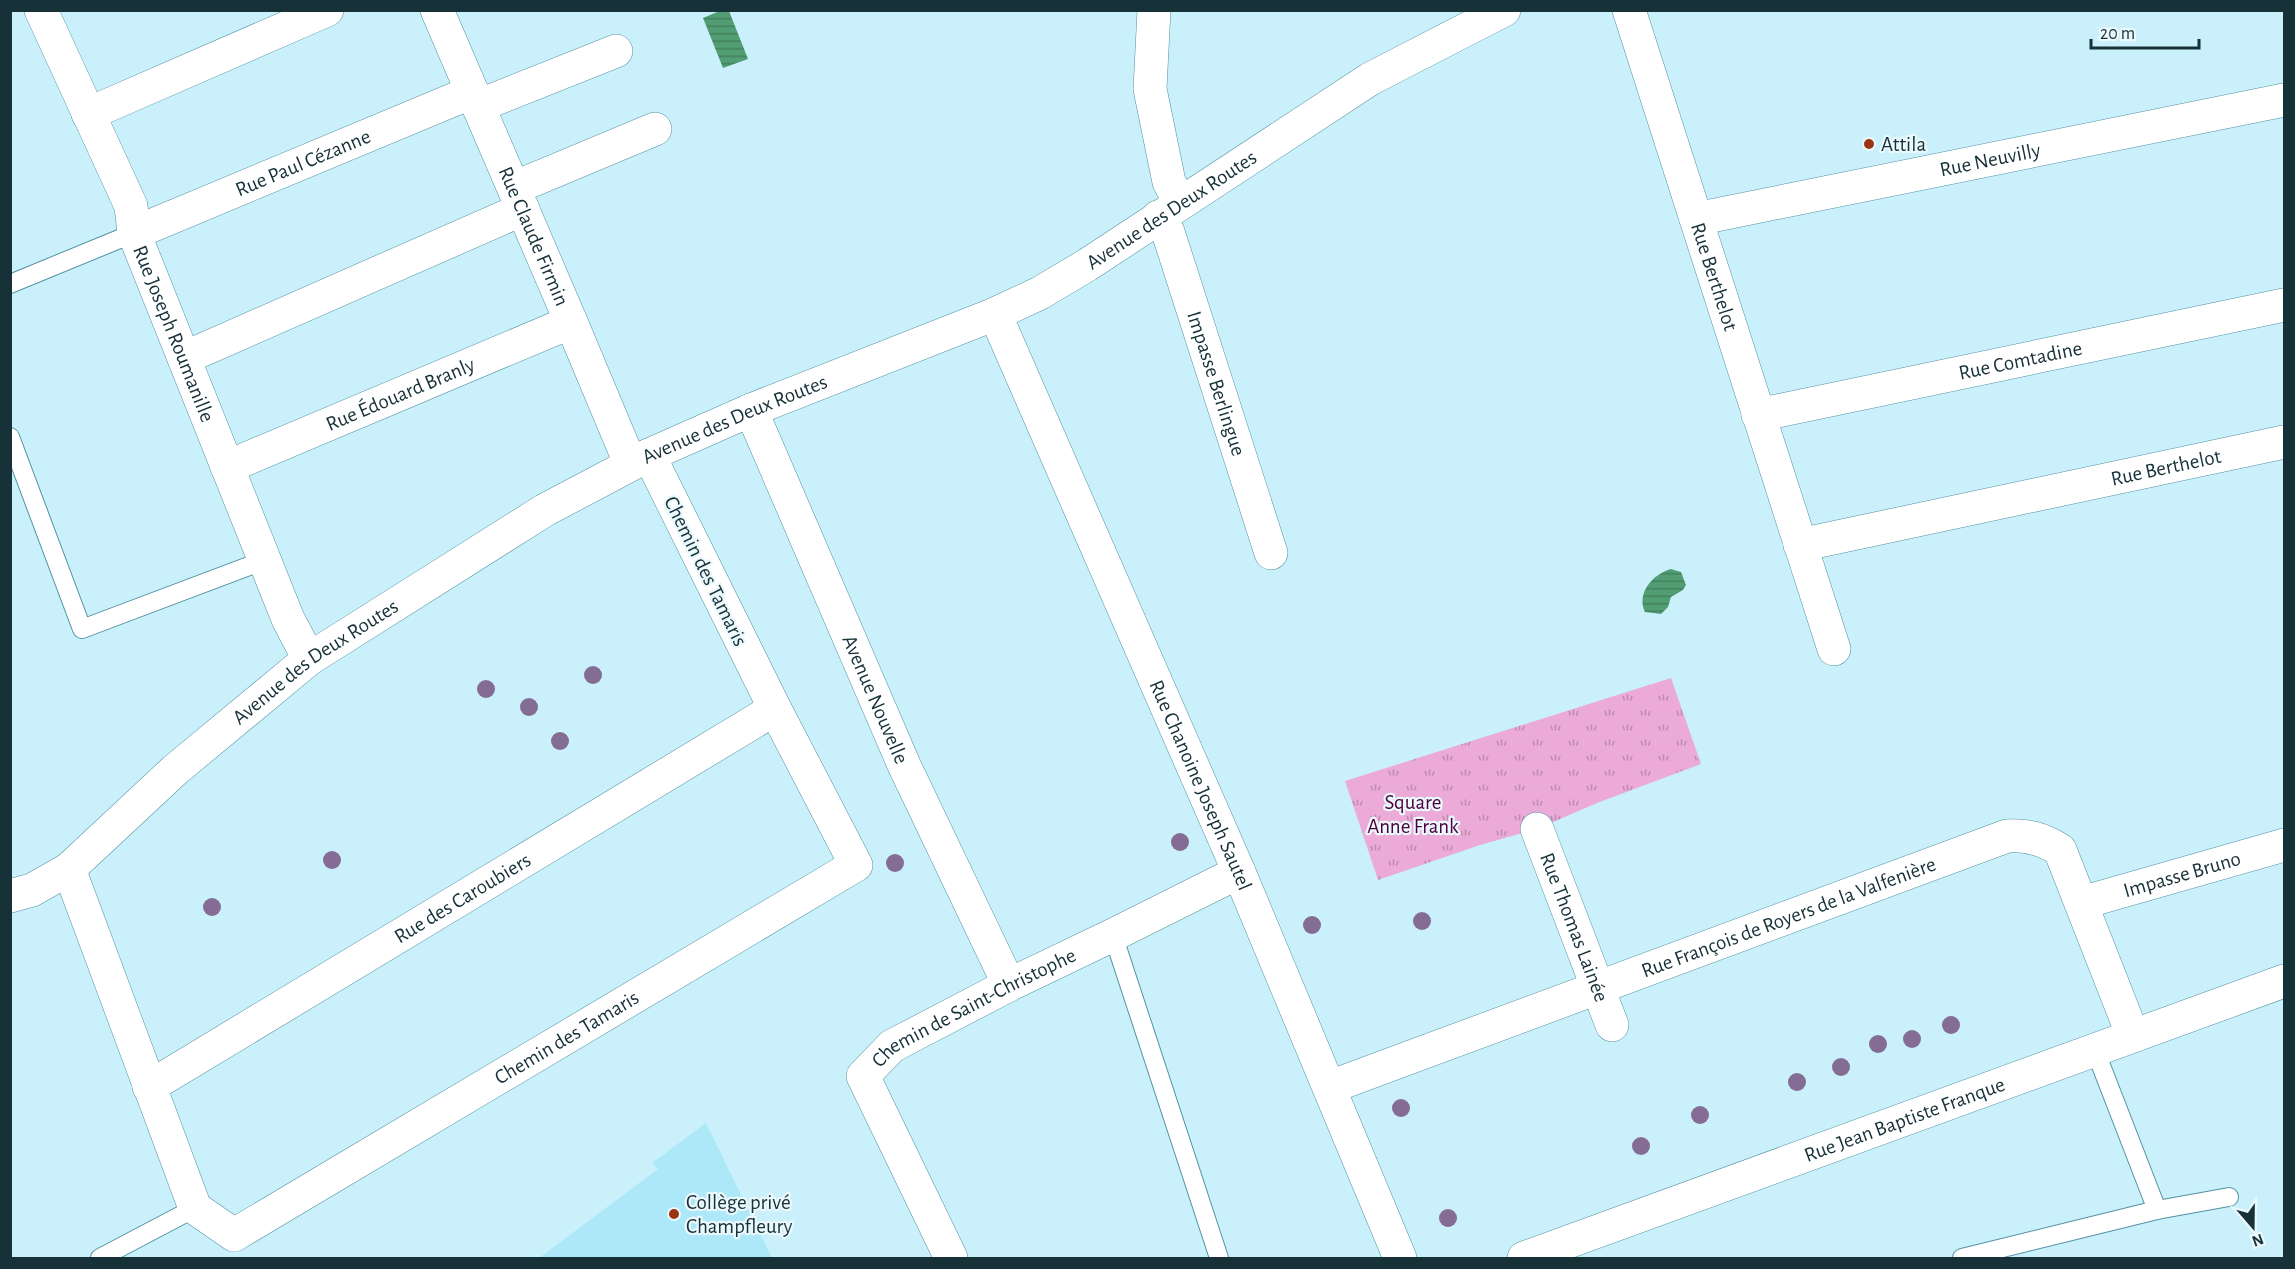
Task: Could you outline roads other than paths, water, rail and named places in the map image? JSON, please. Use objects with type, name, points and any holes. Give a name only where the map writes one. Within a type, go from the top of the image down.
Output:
[{"type":"street","name":"Rue Joseph Roumanille","points":[[41,10],[131,206],[134,233],[288,619],[309,658]]},
{"type":"street","points":[[88,114],[327,10]]},
{"type":"street","name":"Impasse Berlingue","points":[[1154,10],[1150,89],[1169,182],[1168,232],[1271,553]]},
{"type":"street","name":"Avenue des Deux Routes","points":[[10,896],[32,890],[69,869],[175,770],[309,658],[545,510],[639,459],[751,410],[995,314],[1040,293],[1087,265],[1370,79],[1504,10]]},
{"type":"street","name":"Rue Berthelot","points":[[1629,10],[1834,649]]},
{"type":"street","name":"Rue Claude Firmin","points":[[440,12],[571,322],[639,459]]},
{"type":"street","name":"Rue Paul Cézanne","points":[[134,233],[475,99],[616,51]]},
{"type":"street","name":"Rue Neuvilly","points":[[1696,219],[2284,100]]},
{"type":"street","points":[[184,358],[518,199],[655,129]]},
{"type":"street","name":"Rue Comtadine","points":[[1758,415],[2284,305]]},
{"type":"street","name":"Rue Chanoine Joseph Sautel","points":[[995,314],[1239,872],[1400,1258]]},
{"type":"street","name":"Rue Édouard Branly","points":[[227,467],[571,322]]},
{"type":"street","name":"Avenue Nouvelle","points":[[751,410],[904,765],[1009,985]]},
{"type":"street","name":"Rue Berthelot","points":[[1800,545],[2284,442]]},
{"type":"street","name":"Chemin des Tamaris","points":[[195,1208],[234,1235],[856,865],[775,709],[639,459]]},
{"type":"street","name":"Rue des Caroubiers","points":[[149,1087],[775,709]]},
{"type":"street","name":"Rue Thomas Lainée","points":[[1538,829],[1612,1025]]},
{"type":"street","name":"Rue François de Royers de la Valfenière","points":[[1330,1087],[2007,836],[2027,835],[2045,840],[2060,850],[2133,1036]]},
{"type":"street","name":"Impasse Bruno","points":[[2081,903],[2284,845]]},
{"type":"street","points":[[69,869],[195,1208]]},
{"type":"street","name":"Chemin de Saint-Christophe","points":[[951,1258],[863,1076],[892,1046],[1009,985],[1239,872]]},
{"type":"street","name":"Rue Jean Baptiste Franque","points":[[1524,1258],[2284,981]]},
{"type":"lane","points":[[10,284],[134,233]]},
{"type":"lane","points":[[10,437],[82,629],[265,560]]},
{"type":"lane","points":[[1113,935],[1219,1258]]},
{"type":"lane","points":[[2095,1050],[2157,1210]]},
{"type":"lane","points":[[1962,1258],[2157,1210],[2229,1197]]},
{"type":"lane","points":[[100,1258],[195,1208]]},
{"type":"place","name":"Attila","points":[[1869,144]]},
{"type":"place","name":"Collège privé Champfleury","points":[[674,1214]]},
{"type":"park label","name":"Square Anne Frank","points":[[1413,814]]}]
